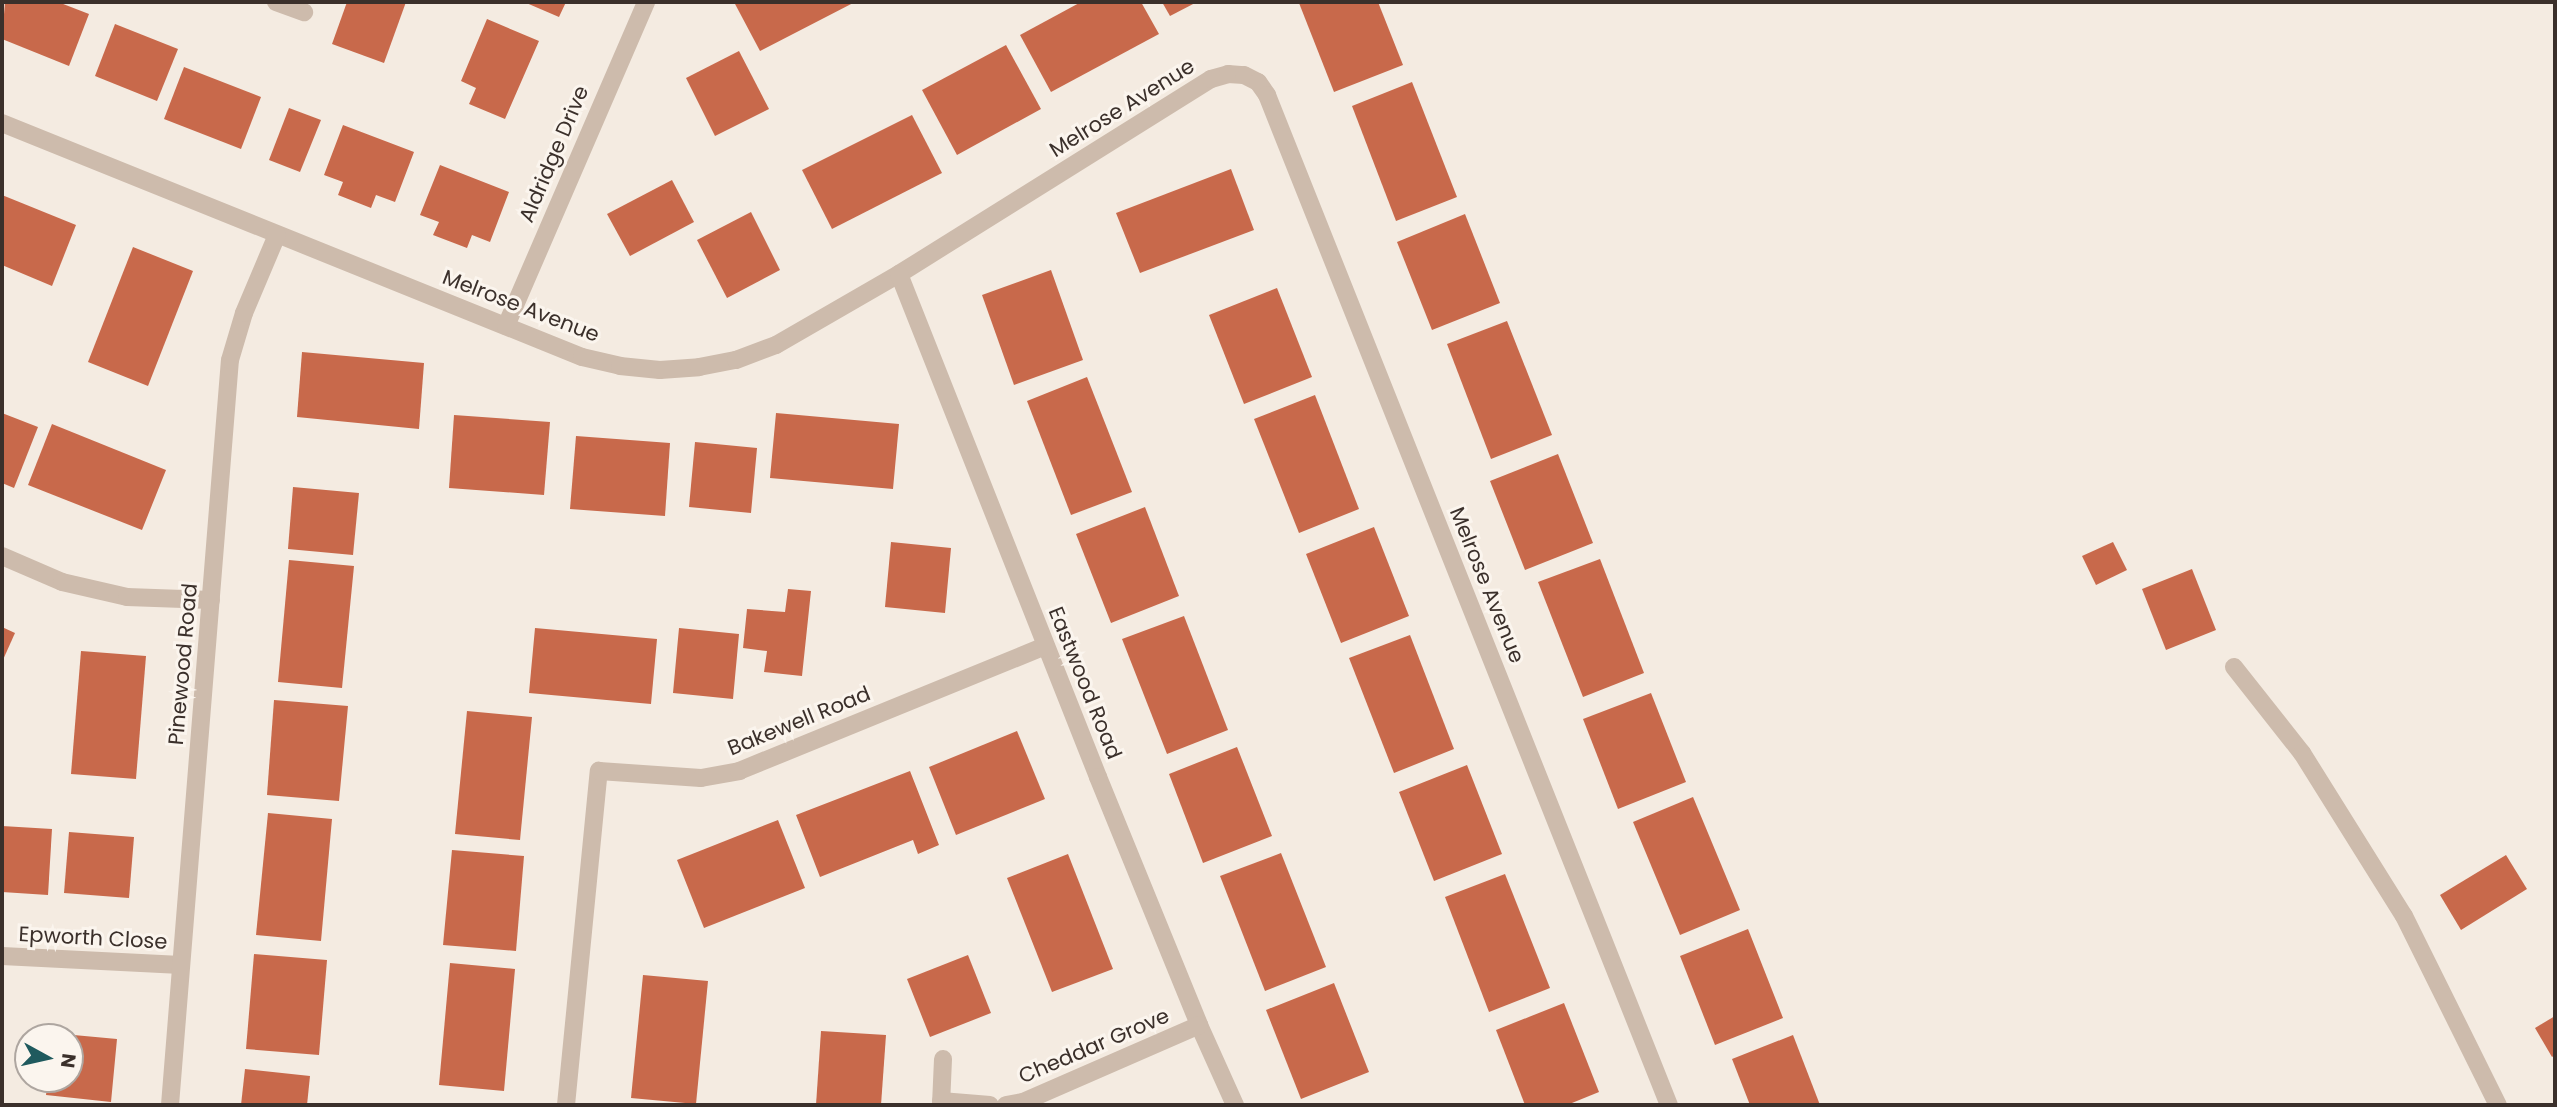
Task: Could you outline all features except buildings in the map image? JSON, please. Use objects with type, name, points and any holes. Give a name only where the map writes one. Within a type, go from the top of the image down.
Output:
[{"type":"street","points":[[276,2],[304,12]]},
{"type":"street","name":"Aldridge Drive","points":[[506,326],[646,2]]},
{"type":"street","name":"Melrose Avenue","points":[[2,123],[582,357],[620,366],[660,370],[699,368],[736,360],[776,345],[899,274],[1211,79],[1228,74],[1244,75],[1258,82],[1268,95],[1670,1105]]},
{"type":"street","name":"Pinewood Road","points":[[170,1105],[230,360],[240,323],[277,235]]},
{"type":"street","name":"Eastwood Road","points":[[899,274],[1045,646],[1199,1026],[1235,1105]]},
{"type":"street","points":[[2,556],[62,582],[127,597],[211,600]]},
{"type":"street","name":"Bakewell Road","points":[[566,1105],[599,771],[701,778],[739,771],[1045,646]]},
{"type":"street","points":[[2234,667],[2302,753],[2404,916],[2498,1105]]},
{"type":"street","name":"Epworth Close","points":[[2,956],[181,965]]},
{"type":"street","name":"Cheddar Grove","points":[[1006,1105],[1023,1102],[1199,1026]]},
{"type":"street","points":[[943,1059],[941,1103],[990,1105]]}]
